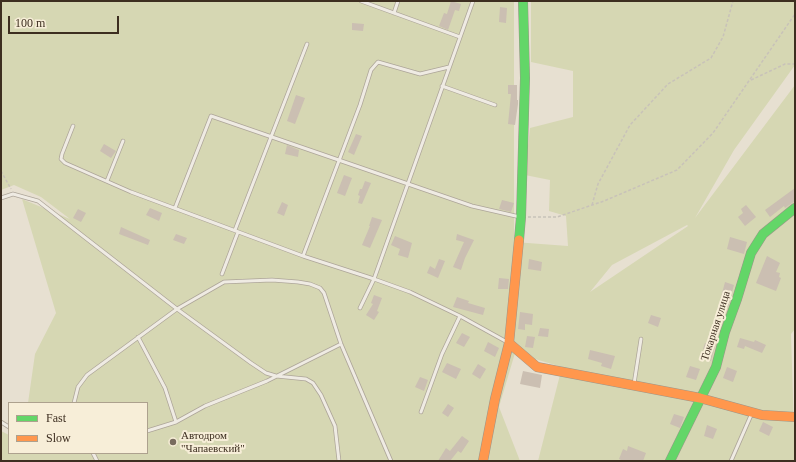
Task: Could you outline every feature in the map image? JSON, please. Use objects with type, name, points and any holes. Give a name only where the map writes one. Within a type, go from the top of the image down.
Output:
[{"type":"street","points":[[483,461],[495,399],[509,343],[521,217],[524,78],[523,1]]},
{"type":"street","name":"Токарная улица","points":[[670,461],[716,367],[725,332],[751,253],[763,234],[795,208]]},
{"type":"street","points":[[509,343],[537,367],[700,398],[762,415],[795,417]]},
{"type":"lane","points":[[361,1],[460,37]]},
{"type":"lane","points":[[394,13],[398,1]]},
{"type":"lane","points":[[360,308],[374,279],[473,1]]},
{"type":"lane","points":[[222,274],[307,44]]},
{"type":"lane","points":[[303,256],[371,70],[378,62],[420,74],[449,67]]},
{"type":"lane","points":[[442,86],[495,105]]},
{"type":"lane","points":[[175,208],[211,116],[407,185],[472,206],[521,217]]},
{"type":"lane","points":[[73,126],[62,154],[61,159],[63,161],[131,192],[303,256],[410,292],[460,316],[509,343]]},
{"type":"lane","points":[[107,181],[123,141]]},
{"type":"lane","points":[[1,198],[14,194],[38,201],[177,309],[266,373],[276,376],[306,379],[313,383],[321,395],[335,426],[339,461]]},
{"type":"lane","points":[[74,402],[78,387],[87,375],[177,309],[224,282],[272,280],[310,284],[320,288],[324,293],[341,344],[391,461]]},
{"type":"lane","points":[[421,412],[442,354],[460,316]]},
{"type":"lane","points":[[138,338],[165,388],[176,422]]},
{"type":"lane","points":[[634,386],[641,339]]},
{"type":"lane","points":[[148,431],[176,422],[205,406],[267,381],[341,344]]},
{"type":"lane","points":[[731,461],[752,413]]},
{"type":"path","points":[[592,205],[598,184],[630,125],[668,84],[711,58],[723,37],[733,1]]},
{"type":"path","points":[[521,217],[557,216],[592,205],[677,170],[713,133],[795,14]]},
{"type":"path","points":[[749,81],[785,64],[795,64]]},
{"type":"path","points":[[1,171],[14,194]]},
{"type":"green space","points":[[1,1],[514,1],[514,242],[568,246],[566,216],[549,211],[550,180],[525,175],[530,128],[573,117],[573,71],[531,62],[531,1],[795,1],[795,65],[734,150],[695,218],[795,85],[795,329],[791,334],[795,461],[538,461],[562,367],[515,353],[499,407],[520,461],[1,461],[1,431],[8,434],[8,454],[148,454],[148,402],[28,402],[35,354],[56,313],[22,199],[70,219],[41,197],[14,185],[1,190]],"holes":[[[687,225],[688,226],[590,292],[612,265]]]},
{"type":"building","points":[[451,1],[461,4],[459,11],[455,10],[448,30],[439,26],[444,13],[447,14]]},
{"type":"building","points":[[500,7],[507,8],[506,23],[499,22]]},
{"type":"building","points":[[352,23],[364,24],[363,31],[352,30]]},
{"type":"building","points":[[508,85],[517,85],[518,104],[515,125],[508,124],[511,94],[508,94]]},
{"type":"building","points":[[296,95],[305,98],[295,124],[287,121]]},
{"type":"building","points":[[356,134],[362,136],[354,155],[348,152]]},
{"type":"building","points":[[104,144],[116,151],[111,158],[100,151]]},
{"type":"building","points":[[287,145],[299,150],[298,157],[285,154]]},
{"type":"building","points":[[344,175],[352,178],[345,196],[337,193]]},
{"type":"building","points":[[365,181],[371,183],[362,204],[358,203],[360,196],[358,195]]},
{"type":"building","points":[[795,188],[795,201],[785,208],[784,206],[770,217],[765,210]]},
{"type":"building","points":[[502,200],[514,203],[511,212],[499,209]]},
{"type":"building","points":[[282,202],[288,205],[284,216],[277,213]]},
{"type":"building","points":[[746,205],[756,217],[745,226],[738,217],[743,213],[741,209]]},
{"type":"building","points":[[150,208],[162,213],[159,221],[146,215]]},
{"type":"building","points":[[78,209],[86,213],[81,222],[73,218]]},
{"type":"building","points":[[372,217],[382,220],[370,248],[362,245]]},
{"type":"building","points":[[121,227],[150,240],[148,245],[119,234]]},
{"type":"building","points":[[176,234],[187,238],[184,244],[173,240]]},
{"type":"building","points":[[457,234],[474,240],[461,270],[453,267],[464,242],[456,240]]},
{"type":"building","points":[[395,236],[412,243],[408,258],[398,255],[400,249],[391,245]]},
{"type":"building","points":[[730,237],[747,242],[744,254],[727,249]]},
{"type":"building","points":[[767,256],[780,263],[776,272],[780,273],[779,277],[781,278],[776,291],[756,283]]},
{"type":"building","points":[[439,259],[445,261],[438,278],[427,273],[430,266],[435,269]]},
{"type":"building","points":[[529,259],[542,262],[541,271],[528,269]]},
{"type":"building","points":[[499,278],[509,279],[508,289],[498,289]]},
{"type":"building","points":[[725,282],[734,285],[728,307],[719,305]]},
{"type":"building","points":[[374,295],[382,298],[377,311],[379,312],[374,320],[366,315],[373,304],[371,303]]},
{"type":"building","points":[[457,297],[469,301],[468,303],[485,308],[483,315],[453,307]]},
{"type":"building","points":[[520,312],[533,314],[532,325],[525,324],[525,330],[518,329]]},
{"type":"building","points":[[651,315],[661,318],[658,327],[648,323]]},
{"type":"building","points":[[540,328],[549,329],[548,337],[538,336]]},
{"type":"building","points":[[462,333],[470,337],[464,347],[456,343]]},
{"type":"building","points":[[527,336],[535,337],[533,348],[525,347]]},
{"type":"building","points":[[740,338],[754,342],[755,340],[766,345],[762,353],[745,346],[744,349],[737,347]]},
{"type":"building","points":[[488,342],[499,348],[495,357],[484,351]]},
{"type":"building","points":[[705,343],[715,346],[711,361],[703,359],[705,350],[703,349]]},
{"type":"building","points":[[590,350],[615,356],[611,369],[601,366],[602,363],[588,359]]},
{"type":"building","points":[[447,363],[461,369],[456,379],[442,372]]},
{"type":"building","points":[[478,364],[486,369],[480,379],[472,374]]},
{"type":"building","points":[[690,366],[700,369],[696,380],[686,377]]},
{"type":"building","points":[[727,367],[737,371],[733,382],[723,378]]},
{"type":"building","points":[[523,371],[542,375],[540,388],[520,384]]},
{"type":"building","points":[[420,377],[428,380],[424,391],[415,387]]},
{"type":"building","points":[[448,404],[454,408],[448,417],[442,413]]},
{"type":"building","points":[[674,414],[684,417],[680,428],[670,424]]},
{"type":"building","points":[[763,422],[773,427],[769,436],[759,431]]},
{"type":"building","points":[[707,425],[717,429],[713,439],[704,436]]},
{"type":"building","points":[[462,436],[469,441],[461,453],[458,451],[450,461],[438,461],[446,448],[450,451]]},
{"type":"building","points":[[628,446],[646,453],[643,461],[623,461],[619,459],[623,449],[627,451]]},
{"type":"traffic: fast","points":[[519,240],[525,78],[523,1]]},
{"type":"traffic: fast","points":[[670,461],[716,367],[725,332],[751,253],[763,234],[795,208]]},
{"type":"traffic: slow","points":[[483,461],[495,399],[509,343],[519,240]]},
{"type":"traffic: slow","points":[[509,343],[537,367],[700,398],[762,415],[795,417]]},
{"type":"place","name":"Автодром \"Чапаевский\"","points":[[173,442]]}]
